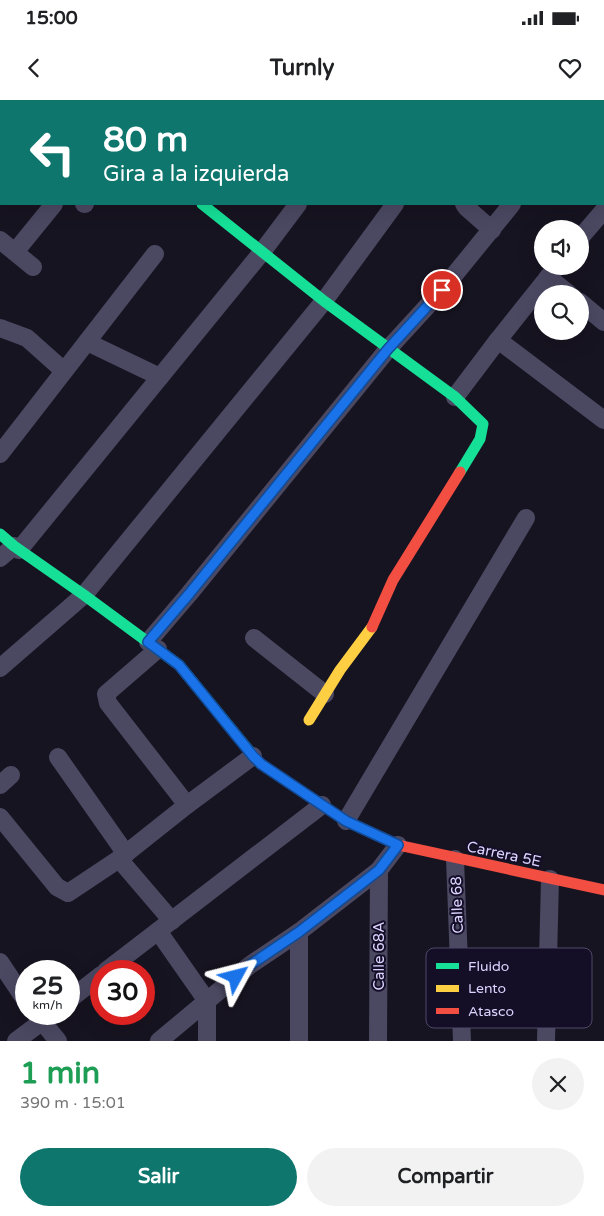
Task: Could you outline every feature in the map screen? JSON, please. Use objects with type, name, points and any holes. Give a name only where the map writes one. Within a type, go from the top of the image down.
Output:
[{"type":"street","points":[[15,252],[53,205]]},
{"type":"street","points":[[203,205],[324,301],[454,397],[483,424],[480,439],[393,580],[373,625],[340,670],[309,720]]},
{"type":"street","points":[[0,558],[17,548],[160,377],[262,252],[297,205]]},
{"type":"street","points":[[0,668],[84,595],[324,301],[394,205]]},
{"type":"street","points":[[465,205],[492,230]]},
{"type":"street","points":[[187,805],[108,703],[106,694],[153,646],[195,587],[388,349],[442,290],[511,205]]},
{"type":"street","points":[[589,229],[601,218]]},
{"type":"street","points":[[0,240],[33,267]]},
{"type":"street","points":[[0,454],[155,254]]},
{"type":"street","points":[[454,397],[551,275]]},
{"type":"street","points":[[589,310],[604,322]]},
{"type":"street","points":[[0,328],[27,338],[64,371]]},
{"type":"street","points":[[498,340],[604,420]]},
{"type":"street","points":[[87,342],[160,377]]},
{"type":"street","points":[[346,821],[526,518]]},
{"type":"street","name":"Carrera 5E","points":[[0,534],[179,665],[261,764],[346,821],[398,845],[455,859],[604,890]]},
{"type":"street","points":[[254,638],[325,694]]},
{"type":"street","points":[[0,817],[57,887],[68,893],[122,856],[253,756]]},
{"type":"street","points":[[58,757],[122,856],[172,920]]},
{"type":"street","points":[[121,960],[322,804]]},
{"type":"street","points":[[159,1041],[250,965],[299,932],[379,870],[398,845]]},
{"type":"street","name":"Calle 68","points":[[455,859],[458,948]]},
{"type":"street","name":"Calle 68A","points":[[378,1041],[379,870]]},
{"type":"street","points":[[548,948],[550,879]]},
{"type":"street","points":[[158,932],[207,1001],[207,1041]]},
{"type":"street","points":[[299,932],[299,1041]]},
{"type":"street","points":[[0,962],[15,985]]},
{"type":"street","points":[[80,991],[90,984]]},
{"type":"street","points":[[16,1041],[33,1025]]},
{"type":"street","points":[[48,1025],[58,1041]]},
{"type":"street","name":"Calle 68","points":[[462,1028],[462,1041]]},
{"type":"street","points":[[546,1028],[546,1041]]},
{"type":"traffic: fast","points":[[203,205],[324,301],[455,397],[483,424],[480,439],[460,472]]},
{"type":"traffic: fast","points":[[0,534],[179,665],[251,753]]},
{"type":"traffic: slow","points":[[309,720],[340,670],[372,627]]},
{"type":"traffic: jam","points":[[372,627],[393,580],[460,472]]},
{"type":"traffic: jam","points":[[251,753],[261,764],[346,821],[398,845],[604,890]]},
{"type":"route","points":[[236,977],[250,965],[299,932],[379,870],[398,845],[346,821],[261,764],[179,665],[148,642],[388,349],[442,290]]}]
